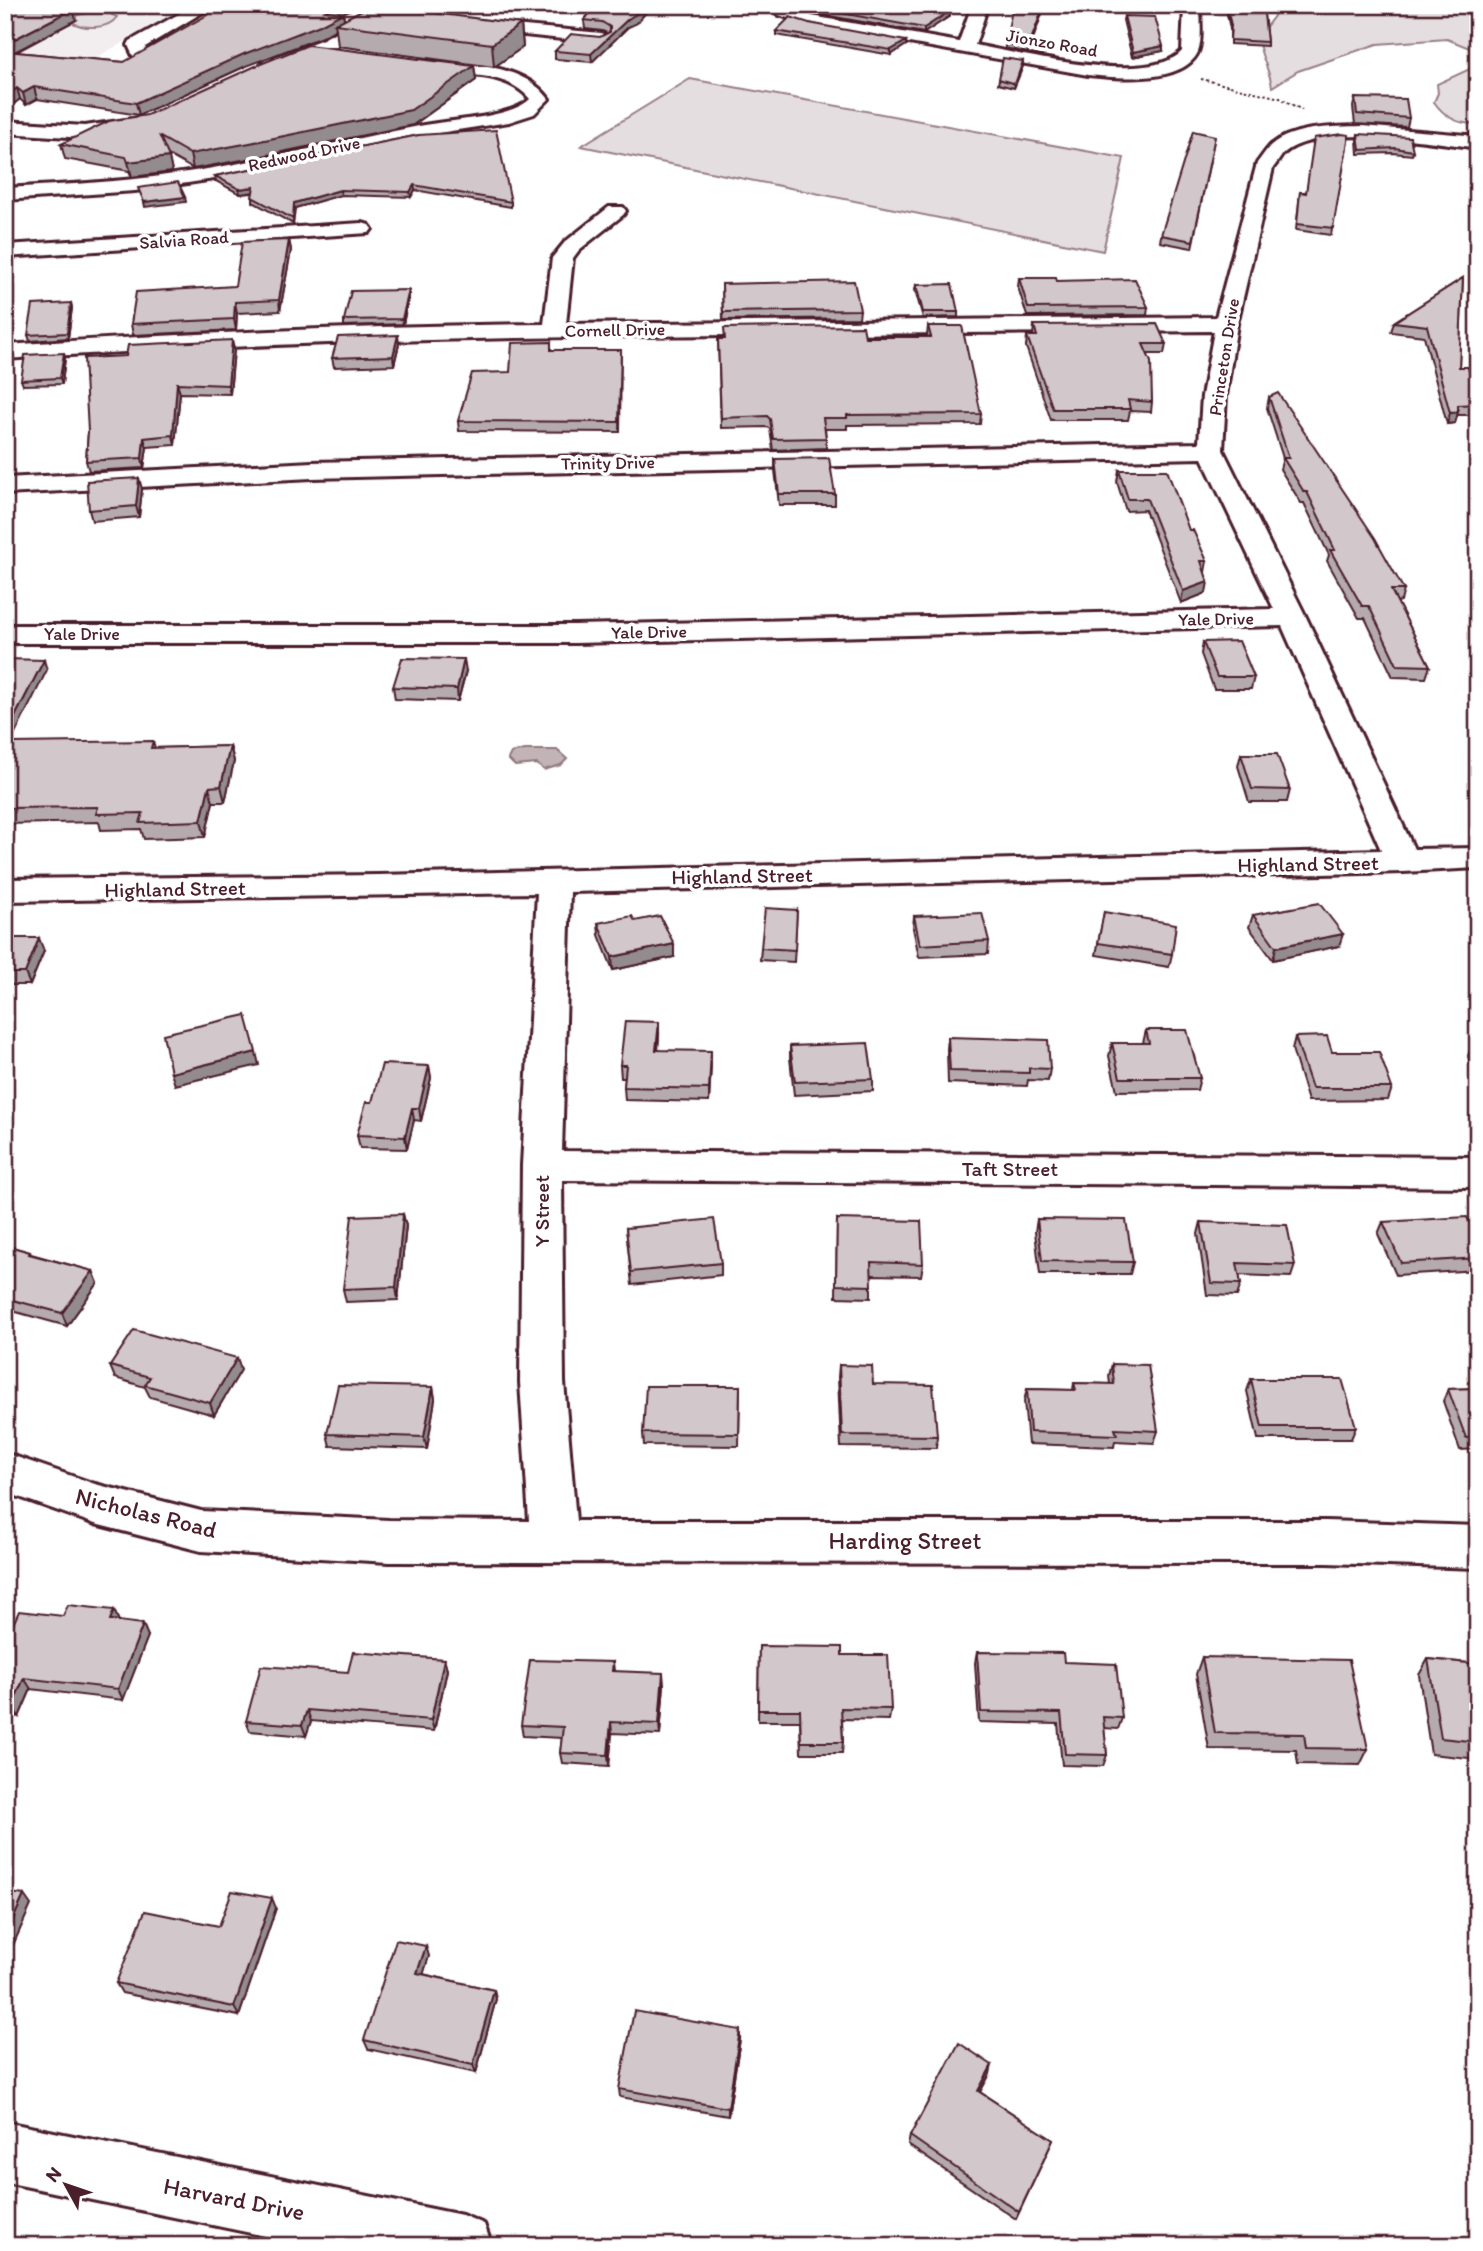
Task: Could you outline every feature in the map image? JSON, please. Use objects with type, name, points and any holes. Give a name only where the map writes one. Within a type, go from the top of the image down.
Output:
[{"type":"street","points":[[139,52],[136,45],[207,5]]},
{"type":"street","points":[[360,5],[423,22],[601,38]]},
{"type":"street","points":[[423,22],[449,5]]},
{"type":"street","name":"Jionzo Road","points":[[778,5],[785,12],[809,20],[1096,71],[1134,72],[1163,68],[1183,60],[1190,52],[1192,5]]},
{"type":"street","points":[[965,48],[980,5]]},
{"type":"street","points":[[253,72],[310,51],[388,11]]},
{"type":"street","points":[[459,25],[491,12]]},
{"type":"street","points":[[530,46],[569,15]]},
{"type":"street","points":[[310,51],[340,54]]},
{"type":"street","points":[[408,64],[492,74],[509,63]]},
{"type":"street","name":"Redwood Drive","points":[[5,194],[128,186],[188,177],[512,115],[530,109],[539,101],[537,94],[514,79],[492,74]]},
{"type":"street","points":[[5,127],[85,132],[121,128],[154,119]]},
{"type":"street","name":"Princeton Drive","points":[[1403,862],[1292,617],[1212,450],[1214,396],[1226,324],[1267,158],[1275,150],[1292,141],[1343,132],[1412,134],[1478,142]]},
{"type":"street","points":[[554,331],[563,258],[572,246],[616,211]]},
{"type":"street","name":"Salvia Road","points":[[5,251],[362,229]]},
{"type":"street","name":"Cornell Drive","points":[[5,352],[254,337],[1226,324]]},
{"type":"street","name":"Trinity Drive","points":[[5,486],[235,471],[392,466],[1033,456],[1212,450]]},
{"type":"street","name":"Yale Drive","points":[[5,634],[575,634],[1292,617]]},
{"type":"street","name":"Highland Street","points":[[5,890],[379,886],[1478,858]]},
{"type":"street","name":"Y Street","points":[[554,881],[542,1165],[541,1382],[554,1540]]},
{"type":"street","name":"Taft Street","points":[[542,1165],[1478,1172]]},
{"type":"street","name":"Nicholas Road","points":[[5,1472],[95,1504],[201,1531],[332,1538]]},
{"type":"street","name":"Harding Street","points":[[332,1538],[1326,1542],[1478,1547]]},
{"type":"street","name":"Harvard Drive","points":[[5,2152],[463,2246]]},
{"type":"path","points":[[1163,68],[1280,98],[1343,132]]},
{"type":"shaded area","points":[[5,5],[191,5],[43,87],[5,83]]},
{"type":"shaded area","points":[[1276,5],[1478,5],[1478,123],[1453,119],[1434,102],[1438,93],[1437,84],[1470,69],[1477,60],[1472,49],[1447,39],[1377,44],[1298,71],[1272,87],[1258,37],[1274,16]]},
{"type":"shaded area","points":[[108,13],[117,17],[108,24],[96,27],[71,22],[77,15]]},
{"type":"shaded area","points":[[690,79],[1124,158],[1103,251],[581,146]]},
{"type":"shaded area","points":[[557,750],[567,759],[561,765],[544,770],[537,764],[515,766],[508,759],[511,753]]},
{"type":"building","points":[[22,5],[71,5],[73,9],[5,44],[5,11]]},
{"type":"building","points":[[225,5],[336,5],[325,11],[343,13],[136,103],[34,87],[23,93],[17,88],[5,97],[5,51],[124,62]]},
{"type":"building","points":[[371,5],[521,24],[492,44],[335,24]]},
{"type":"building","points":[[597,5],[644,5],[591,54],[555,51],[571,34],[600,37],[610,32],[610,27],[602,22],[584,20]]},
{"type":"building","points":[[806,5],[951,5],[950,11],[924,28]]},
{"type":"building","points":[[1013,5],[1044,5],[1028,48],[1005,44]]},
{"type":"building","points":[[1226,5],[1263,5],[1267,42],[1230,40],[1231,25]]},
{"type":"building","points":[[1124,16],[1155,17],[1163,46],[1133,52]]},
{"type":"building","points":[[790,17],[906,41],[891,50],[776,31]]},
{"type":"building","points":[[308,45],[474,66],[411,110],[250,143],[190,154],[160,137],[169,157],[128,162],[126,157],[61,144],[109,121],[147,115]]},
{"type":"building","points":[[1003,58],[1023,61],[1015,84],[999,79]]},
{"type":"building","points":[[1355,98],[1406,99],[1409,118],[1357,114]]},
{"type":"building","points":[[496,130],[511,202],[414,185],[410,192],[340,190],[294,203],[293,219],[252,197],[254,187],[239,189],[215,176],[419,135]]},
{"type":"building","points":[[1193,131],[1215,136],[1193,241],[1161,235]]},
{"type":"building","points":[[1358,134],[1410,137],[1413,151],[1395,148],[1360,150]]},
{"type":"building","points":[[1349,135],[1333,228],[1297,224],[1300,192],[1306,193],[1314,138]]},
{"type":"building","points":[[178,182],[185,197],[144,202],[138,188]]},
{"type":"building","points":[[289,240],[279,300],[235,302],[234,319],[131,324],[136,292],[235,286],[242,242]]},
{"type":"building","points":[[1019,278],[1056,278],[1057,281],[1135,279],[1148,307],[1028,308]]},
{"type":"building","points":[[1463,278],[1459,367],[1468,367],[1478,404],[1458,405],[1458,412],[1450,413],[1427,326],[1394,322]]},
{"type":"building","points":[[854,281],[860,310],[723,312],[722,284]]},
{"type":"building","points":[[952,284],[958,312],[923,312],[916,285]]},
{"type":"building","points":[[409,290],[402,319],[344,320],[351,291]]},
{"type":"building","points":[[71,303],[67,333],[28,335],[33,305]]},
{"type":"building","points":[[1157,324],[1166,344],[1143,344],[1151,362],[1152,402],[1128,400],[1130,409],[1053,409],[1027,336],[1037,336],[1034,325]]},
{"type":"building","points":[[863,326],[865,337],[931,337],[928,326],[962,326],[981,414],[847,415],[847,418],[823,418],[826,438],[773,439],[770,419],[767,416],[721,418],[718,339],[725,339],[724,328]]},
{"type":"building","points":[[398,335],[393,356],[332,358],[338,337]]},
{"type":"building","points":[[232,340],[228,385],[177,383],[173,435],[144,438],[142,458],[86,461],[88,431],[84,358],[126,356],[128,345]]},
{"type":"building","points":[[551,342],[551,350],[621,350],[619,422],[458,421],[472,373],[510,372],[512,343]]},
{"type":"building","points":[[64,353],[60,378],[21,380],[25,355]]},
{"type":"building","points":[[1278,393],[1375,538],[1404,590],[1391,590],[1430,666],[1397,665],[1369,606],[1362,606],[1330,550],[1335,550],[1307,492],[1304,492],[1283,458],[1289,458],[1269,397]]},
{"type":"building","points":[[829,458],[835,494],[779,494],[775,459]]},
{"type":"building","points":[[1119,470],[1167,470],[1189,530],[1193,530],[1207,561],[1201,561],[1208,582],[1183,591],[1147,499],[1128,499]]},
{"type":"building","points":[[139,478],[136,506],[89,510],[87,481]]},
{"type":"building","points":[[1239,641],[1254,677],[1217,677],[1203,642]]},
{"type":"building","points":[[402,658],[464,659],[457,689],[393,687]]},
{"type":"building","points":[[5,659],[44,660],[5,736]]},
{"type":"building","points":[[153,741],[151,748],[230,746],[221,786],[209,787],[201,821],[140,823],[143,813],[96,814],[98,807],[5,808],[5,763],[14,743]]},
{"type":"building","points":[[1241,754],[1277,754],[1290,790],[1252,789]]},
{"type":"building","points":[[1319,903],[1343,934],[1276,947],[1253,915]]},
{"type":"building","points":[[765,908],[797,910],[795,950],[761,948]]},
{"type":"building","points":[[1104,912],[1176,924],[1172,954],[1098,943]]},
{"type":"building","points":[[982,913],[989,941],[920,945],[914,916]]},
{"type":"building","points":[[632,916],[635,921],[660,916],[674,944],[612,957],[598,923]]},
{"type":"building","points":[[5,938],[39,938],[25,973],[5,973]]},
{"type":"building","points":[[246,1015],[256,1052],[171,1073],[163,1034]]},
{"type":"building","points":[[625,1021],[659,1022],[656,1050],[711,1051],[709,1089],[624,1087],[626,1065],[620,1065]]},
{"type":"building","points":[[1146,1030],[1187,1030],[1200,1078],[1120,1078],[1112,1043],[1149,1043]]},
{"type":"building","points":[[1327,1036],[1332,1052],[1379,1052],[1392,1088],[1312,1088],[1295,1037]]},
{"type":"building","points":[[948,1037],[1048,1040],[1050,1069],[1029,1068],[1029,1073],[950,1071]]},
{"type":"building","points":[[868,1043],[873,1079],[795,1082],[790,1046]]},
{"type":"building","points":[[1473,1043],[1478,1043],[1478,1057]]},
{"type":"building","points":[[382,1064],[429,1066],[419,1108],[412,1108],[405,1137],[357,1135],[366,1102],[372,1102]]},
{"type":"building","points":[[403,1214],[396,1287],[343,1289],[352,1216]]},
{"type":"building","points":[[1467,1217],[1478,1239],[1478,1258],[1401,1263],[1383,1222]]},
{"type":"building","points":[[714,1219],[721,1263],[631,1272],[626,1228]]},
{"type":"building","points":[[837,1219],[921,1221],[923,1264],[871,1262],[872,1286],[836,1285]]},
{"type":"building","points":[[1037,1219],[1126,1220],[1133,1262],[1042,1261]]},
{"type":"building","points":[[1201,1222],[1287,1225],[1295,1265],[1237,1263],[1241,1284],[1211,1283]]},
{"type":"building","points":[[5,1245],[93,1271],[62,1313],[5,1298]]},
{"type":"building","points":[[134,1330],[237,1358],[210,1403],[145,1385],[150,1377],[110,1366]]},
{"type":"building","points":[[1112,1364],[1148,1365],[1158,1431],[1115,1429],[1117,1435],[1030,1432],[1027,1389],[1076,1390],[1074,1383],[1114,1384]]},
{"type":"building","points":[[839,1365],[872,1366],[873,1384],[933,1385],[937,1436],[842,1435]]},
{"type":"building","points":[[1251,1379],[1342,1379],[1356,1427],[1262,1427]]},
{"type":"building","points":[[338,1385],[433,1387],[424,1437],[327,1434]]},
{"type":"building","points":[[646,1386],[740,1386],[739,1434],[643,1433]]},
{"type":"building","points":[[1478,1388],[1478,1437],[1466,1438],[1448,1389]]},
{"type":"building","points":[[68,1605],[114,1610],[110,1620],[143,1624],[118,1689],[24,1678],[12,1706],[5,1705],[5,1642],[19,1611],[63,1616]]},
{"type":"building","points":[[759,1646],[842,1647],[842,1655],[888,1655],[891,1709],[841,1708],[843,1742],[801,1742],[800,1710],[758,1710]]},
{"type":"building","points":[[353,1652],[444,1659],[431,1720],[307,1710],[302,1725],[246,1721],[261,1666],[348,1672]]},
{"type":"building","points":[[977,1652],[1063,1653],[1064,1662],[1116,1664],[1122,1718],[1103,1717],[1107,1755],[1065,1754],[1061,1713],[981,1712]]},
{"type":"building","points":[[1202,1657],[1349,1660],[1368,1749],[1306,1748],[1304,1734],[1215,1733]]},
{"type":"building","points":[[1428,1659],[1478,1664],[1478,1742],[1441,1738]]},
{"type":"building","points":[[530,1660],[613,1662],[612,1671],[663,1673],[659,1724],[611,1722],[608,1755],[560,1753],[563,1727],[521,1725]]},
{"type":"building","points":[[232,1891],[272,1898],[234,2007],[116,1983],[145,1911],[219,1926]]},
{"type":"building","points":[[5,1892],[24,1895],[5,1937]]},
{"type":"building","points":[[396,1940],[426,1946],[417,1973],[494,1990],[473,2065],[364,2040]]},
{"type":"building","points":[[634,2011],[740,2030],[728,2108],[619,2089]]},
{"type":"building","points":[[959,2043],[992,2065],[978,2091],[1053,2140],[1019,2212],[910,2136]]}]
